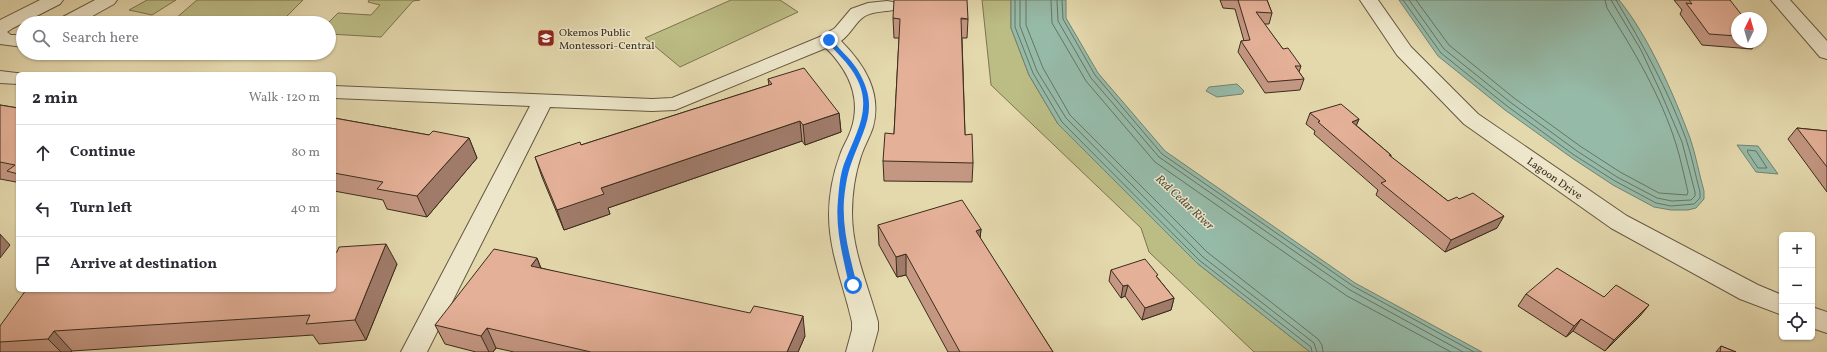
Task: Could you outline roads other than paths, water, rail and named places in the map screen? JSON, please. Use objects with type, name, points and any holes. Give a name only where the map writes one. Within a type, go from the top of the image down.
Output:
[{"type":"street","points":[[22,16],[54,0]]},
{"type":"street","points":[[79,16],[108,0]]},
{"type":"street","name":"Lagoon Drive","points":[[1369,0],[1404,51],[1471,119],[1619,222],[1749,292],[1779,304]]},
{"type":"street","points":[[1780,0],[1827,53]]},
{"type":"street","points":[[336,92],[652,105],[675,104],[829,40],[842,32],[856,13],[868,8],[887,6]]},
{"type":"street","points":[[0,29],[16,19]]},
{"type":"street","points":[[0,36],[7,40],[16,41]]},
{"type":"street","points":[[829,40],[854,69],[862,84],[867,100],[866,114],[862,128],[847,166],[841,200],[841,223],[845,256],[865,322],[865,330],[859,352]]},
{"type":"street","points":[[0,77],[16,78]]},
{"type":"street","points":[[414,352],[543,101]]},
{"type":"street","points":[[1815,318],[1827,323]]},
{"type":"water","name":"Red Cedar River","points":[[1011,0],[1066,0],[1066,18],[1098,73],[1165,151],[1355,283],[1482,352],[1310,352],[1197,263],[1058,124],[1029,75],[1011,28]]},
{"type":"water","points":[[1399,0],[1619,0],[1630,14],[1650,48],[1684,121],[1692,144],[1704,191],[1704,199],[1696,208],[1688,210],[1671,210],[1654,207],[1613,185],[1572,158],[1505,110],[1438,56]]},
{"type":"water","points":[[1237,84],[1244,91],[1242,94],[1217,97],[1206,91],[1209,87]]},
{"type":"water","points":[[1737,145],[1758,146],[1778,174],[1756,172]]},
{"type":"place","name":"Okemos Public Montessori-Central","points":[[546,38]]}]
